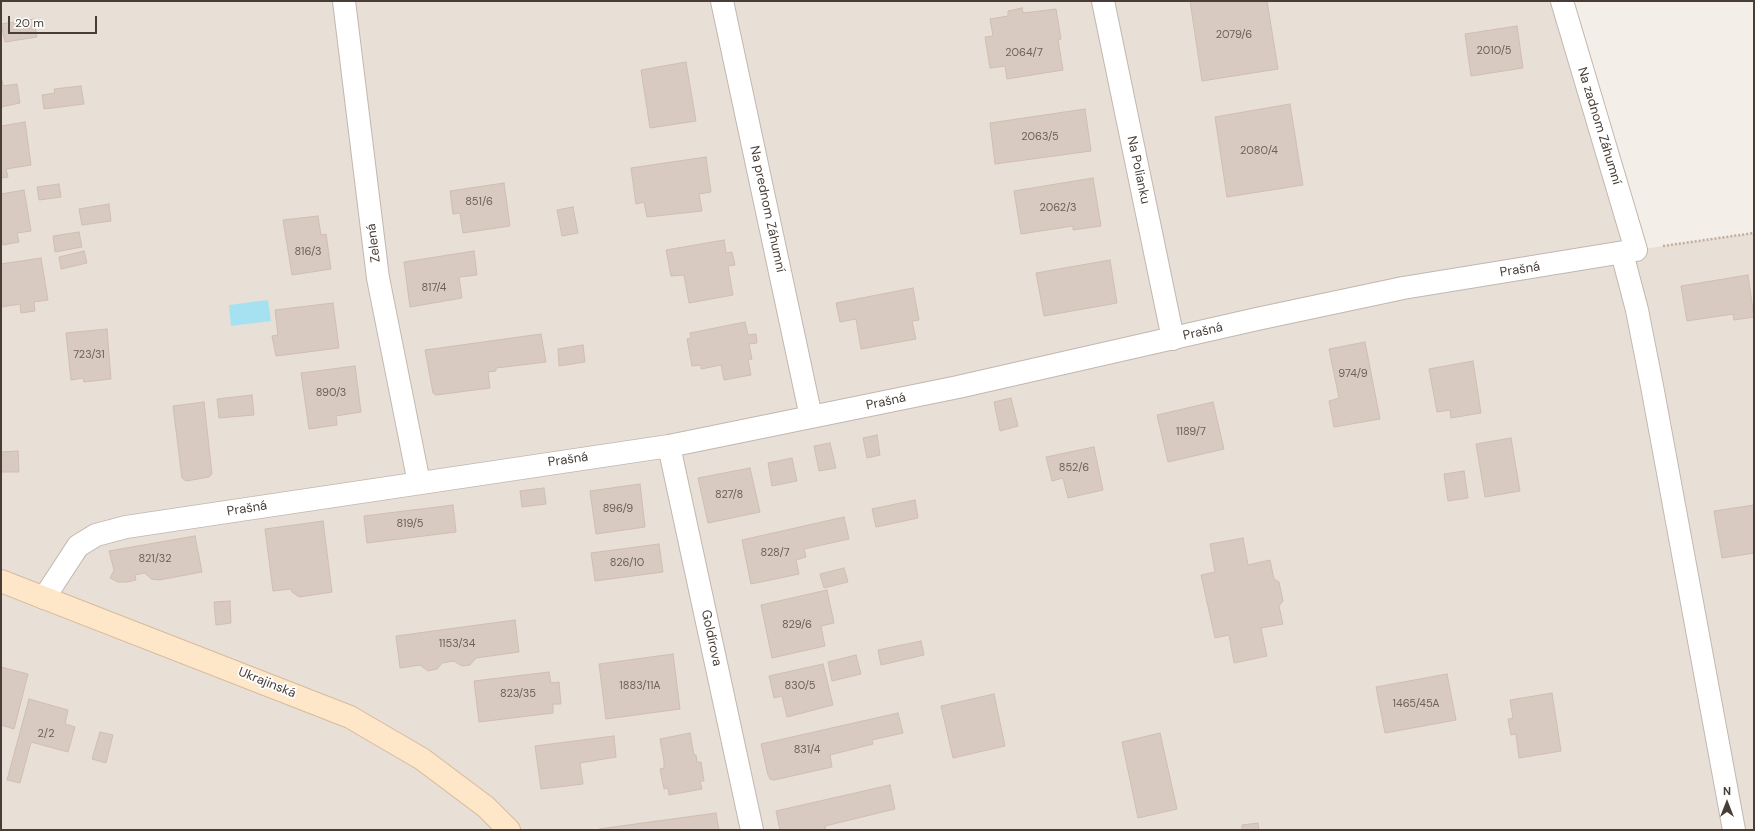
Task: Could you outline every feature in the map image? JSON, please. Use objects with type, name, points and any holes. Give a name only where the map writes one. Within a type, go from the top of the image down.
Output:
[{"type":"main road","name":"Ukrajinská","points":[[1,580],[350,717],[422,759],[486,807],[509,830]]},
{"type":"street","name":"Zelená","points":[[344,1],[378,278],[419,483]]},
{"type":"street","name":"Na prednom Záhumní","points":[[722,1],[811,417]]},
{"type":"street","name":"Na Polianku","points":[[1103,1],[1173,339]]},
{"type":"street","name":"Na zadnom Záhumní","points":[[1562,1],[1629,251],[1637,310],[1734,830]]},
{"type":"street","name":"Prašná","points":[[44,598],[78,546],[96,535],[126,527],[669,446],[1003,377],[1258,319],[1403,288],[1629,251]]},
{"type":"street","name":"Goldírova","points":[[669,446],[752,830]]},
{"type":"path","points":[[1629,251],[1754,233]]},
{"type":"shaded area","points":[[1,1],[1565,1],[1636,250],[1754,233],[1754,830],[1,830]]},
{"type":"water","points":[[268,300],[271,321],[231,326],[229,305]]},
{"type":"building","points":[[1190,1],[1267,1],[1278,69],[1202,81]]},
{"type":"building","points":[[1022,8],[1023,13],[1056,9],[1061,39],[1058,40],[1063,70],[1007,79],[1005,66],[990,68],[985,37],[993,36],[990,19],[1008,16],[1008,11]]},
{"type":"building","points":[[34,19],[37,37],[5,42],[1,24]]},
{"type":"building","points":[[1517,26],[1523,68],[1471,76],[1465,34]]},
{"type":"building","points":[[686,62],[696,121],[650,128],[641,70]]},
{"type":"building","points":[[1,75],[3,86],[17,84],[20,103],[1,107]]},
{"type":"building","points":[[81,86],[84,104],[44,109],[42,95],[55,93],[54,89]]},
{"type":"building","points":[[1290,104],[1303,185],[1227,197],[1215,117]]},
{"type":"building","points":[[1085,109],[1091,151],[995,164],[990,123]]},
{"type":"building","points":[[25,122],[31,165],[6,169],[8,177],[1,178],[1,126]]},
{"type":"building","points":[[706,157],[711,192],[699,194],[702,211],[647,217],[644,202],[636,204],[631,168]]},
{"type":"building","points":[[1093,178],[1101,226],[1073,230],[1073,226],[1021,234],[1014,191]]},
{"type":"building","points":[[504,183],[510,226],[463,233],[460,213],[453,214],[450,191]]},
{"type":"building","points":[[59,184],[61,197],[39,200],[37,187]]},
{"type":"building","points":[[24,190],[31,231],[17,233],[19,242],[3,245],[1,236],[1,194]]},
{"type":"building","points":[[109,204],[111,221],[82,225],[79,209]]},
{"type":"building","points":[[573,207],[578,233],[562,236],[557,210]]},
{"type":"building","points":[[318,216],[321,235],[326,234],[331,269],[292,275],[283,220]]},
{"type":"building","points":[[79,232],[82,247],[55,252],[53,236]]},
{"type":"building","points":[[724,240],[726,253],[732,252],[735,265],[728,266],[733,295],[689,303],[684,275],[671,276],[666,250]]},
{"type":"building","points":[[84,251],[87,263],[61,269],[59,257]]},
{"type":"building","points":[[474,251],[477,275],[459,277],[462,298],[410,307],[404,262]]},
{"type":"building","points":[[41,258],[48,300],[34,302],[35,311],[21,313],[20,304],[1,307],[1,264]]},
{"type":"building","points":[[1110,260],[1117,303],[1044,316],[1036,273]]},
{"type":"building","points":[[1748,275],[1754,317],[1734,320],[1733,314],[1687,321],[1681,286]]},
{"type":"building","points":[[913,288],[919,320],[912,321],[916,339],[861,349],[856,319],[840,322],[836,303]]},
{"type":"building","points":[[333,303],[339,348],[276,356],[272,336],[278,335],[275,310]]},
{"type":"building","points":[[745,322],[748,335],[756,334],[757,343],[749,344],[752,359],[748,360],[751,375],[724,380],[721,365],[701,369],[701,365],[692,366],[687,339],[691,338],[690,333]]},
{"type":"building","points":[[107,329],[111,379],[84,382],[83,378],[71,380],[66,333]]},
{"type":"building","points":[[541,334],[546,362],[496,368],[496,371],[488,372],[490,388],[436,395],[433,393],[425,350]]},
{"type":"building","points":[[1365,342],[1380,419],[1334,427],[1329,401],[1339,398],[1329,349]]},
{"type":"building","points":[[583,345],[585,362],[559,366],[558,349]]},
{"type":"building","points":[[1473,361],[1481,413],[1451,418],[1450,410],[1437,412],[1429,369]]},
{"type":"building","points":[[355,366],[361,412],[336,416],[337,425],[309,429],[301,373]]},
{"type":"building","points":[[252,395],[254,415],[219,418],[217,399]]},
{"type":"building","points":[[1011,398],[1018,426],[1000,431],[994,402]]},
{"type":"building","points":[[204,402],[212,474],[209,477],[186,481],[182,478],[173,406]]},
{"type":"building","points":[[1213,402],[1224,449],[1168,462],[1157,415]]},
{"type":"building","points":[[877,435],[880,455],[867,458],[863,438]]},
{"type":"building","points":[[1511,438],[1520,491],[1485,497],[1476,444]]},
{"type":"building","points":[[830,443],[836,468],[819,471],[814,446]]},
{"type":"building","points":[[1094,447],[1103,490],[1068,498],[1063,478],[1052,481],[1046,457]]},
{"type":"building","points":[[18,451],[19,472],[1,472],[1,452]]},
{"type":"building","points":[[792,458],[797,481],[772,486],[768,463]]},
{"type":"building","points":[[750,468],[760,512],[708,523],[698,478]]},
{"type":"building","points":[[1464,471],[1468,498],[1448,501],[1444,474]]},
{"type":"building","points":[[640,484],[645,527],[596,534],[590,491]]},
{"type":"building","points":[[544,488],[546,504],[522,507],[520,491]]},
{"type":"building","points":[[915,500],[918,518],[876,527],[872,509]]},
{"type":"building","points":[[453,505],[456,532],[367,543],[364,516]]},
{"type":"building","points":[[1754,505],[1754,553],[1722,558],[1714,511]]},
{"type":"building","points":[[844,517],[849,539],[804,549],[806,557],[796,560],[799,574],[751,584],[742,540]]},
{"type":"building","points":[[323,521],[332,592],[299,597],[292,592],[291,589],[273,591],[265,529]]},
{"type":"building","points":[[195,536],[202,572],[159,580],[151,579],[145,573],[135,575],[136,580],[127,582],[118,582],[110,578],[114,570],[109,551]]},
{"type":"building","points":[[1243,538],[1248,565],[1270,560],[1274,579],[1279,582],[1283,601],[1279,606],[1283,624],[1261,628],[1267,656],[1234,663],[1229,635],[1215,638],[1201,575],[1215,572],[1210,544]]},
{"type":"building","points":[[659,544],[663,572],[595,581],[591,553]]},
{"type":"building","points":[[844,568],[848,582],[824,588],[820,574]]},
{"type":"building","points":[[827,590],[834,623],[821,626],[825,646],[772,658],[761,605]]},
{"type":"building","points":[[230,601],[231,623],[216,625],[214,602]]},
{"type":"building","points":[[515,620],[519,652],[476,658],[470,665],[462,666],[454,661],[442,663],[437,669],[428,671],[420,665],[400,668],[396,636]]},
{"type":"building","points":[[921,641],[924,655],[881,665],[878,650]]},
{"type":"building","points":[[673,654],[680,709],[606,719],[599,664]]},
{"type":"building","points":[[856,655],[861,674],[832,681],[828,662]]},
{"type":"building","points":[[823,664],[833,705],[787,717],[782,696],[774,698],[769,676]]},
{"type":"building","points":[[1,667],[28,674],[14,729],[1,725]]},
{"type":"building","points":[[549,672],[551,683],[559,682],[561,704],[553,704],[553,713],[479,722],[474,681]]},
{"type":"building","points":[[1447,674],[1456,720],[1385,733],[1376,687]]},
{"type":"building","points":[[1552,693],[1561,751],[1519,758],[1516,734],[1511,735],[1508,719],[1513,718],[1510,700]]},
{"type":"building","points":[[994,694],[1005,746],[953,758],[941,706]]},
{"type":"building","points":[[29,699],[68,710],[65,724],[75,727],[68,752],[31,742],[20,783],[7,780]]},
{"type":"building","points":[[898,713],[903,733],[872,740],[873,744],[830,755],[832,767],[774,780],[770,779],[768,775],[761,744]]},
{"type":"building","points":[[100,732],[113,735],[106,763],[92,759]]},
{"type":"building","points":[[690,733],[694,755],[696,755],[697,762],[701,762],[704,781],[700,781],[702,789],[669,795],[668,788],[664,789],[660,769],[664,768],[664,761],[660,739]]},
{"type":"building","points":[[1160,733],[1177,809],[1138,818],[1122,742]]},
{"type":"building","points":[[614,736],[616,757],[580,763],[583,784],[541,789],[535,746]]},
{"type":"building","points":[[890,785],[895,809],[825,826],[826,830],[780,830],[776,811]]},
{"type":"building","points":[[716,813],[719,830],[599,830],[599,829]]},
{"type":"building","points":[[1258,823],[1259,830],[1242,830],[1242,825]]}]
